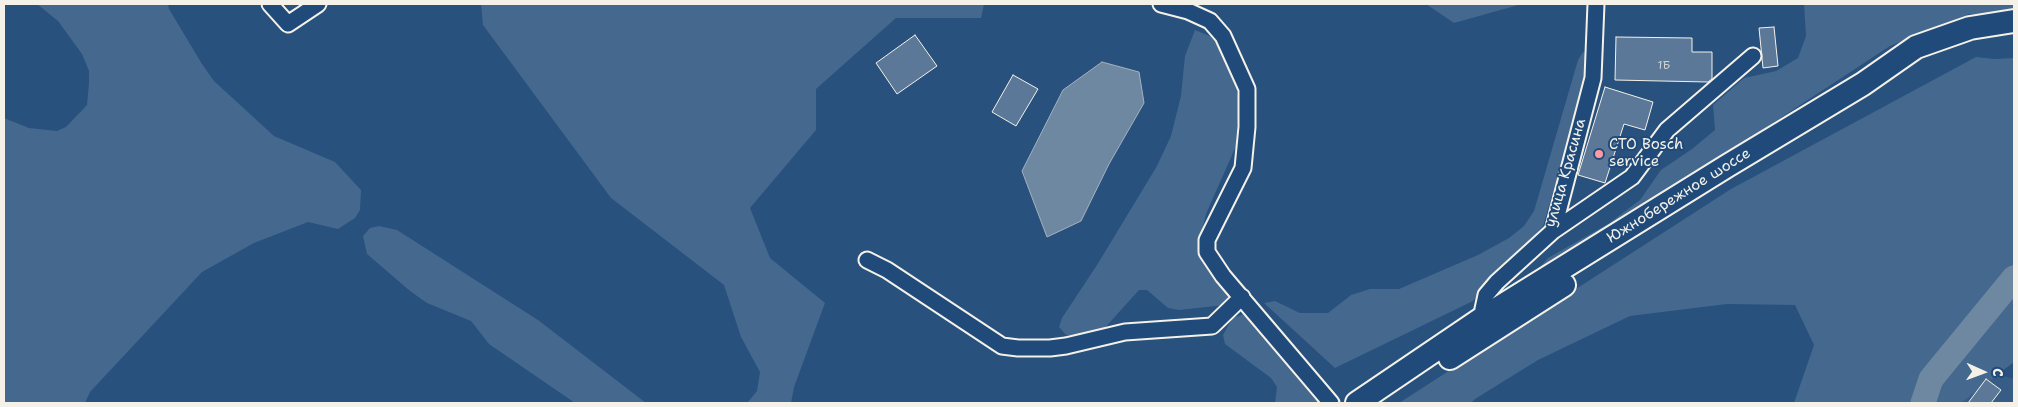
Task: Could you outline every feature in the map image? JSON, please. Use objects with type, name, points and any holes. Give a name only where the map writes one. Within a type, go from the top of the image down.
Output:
[{"type":"highway","name":"Южнобережное шоссе","points":[[1380,403],[1490,324],[1727,166],[1863,84],[1916,47],[1970,28],[2014,22]]},
{"type":"highway","name":"Южнобережное шоссе","points":[[1357,403],[1490,324],[1871,88],[1926,50],[1970,34],[2014,28]]},
{"type":"street","points":[[270,4],[288,24],[318,4]]},
{"type":"street","points":[[1161,4],[1188,11],[1210,21],[1224,36],[1247,88],[1247,127],[1243,168],[1206,240],[1207,252],[1223,276],[1331,403]]},
{"type":"street","name":"улица Красина","points":[[1490,324],[1483,309],[1486,295],[1496,282],[1553,231],[1593,78],[1596,4]]},
{"type":"street","points":[[1553,231],[1632,177],[1667,130],[1753,56]]},
{"type":"street","points":[[867,260],[887,270],[1002,346],[1018,348],[1066,346],[1125,332],[1212,326],[1242,297]]},
{"type":"shaded area","points":[[37,4],[168,4],[169,9],[214,81],[274,136],[335,162],[361,190],[360,210],[355,218],[338,229],[308,222],[254,243],[202,272],[90,392],[85,403],[4,403],[4,118],[29,128],[57,131],[66,127],[87,105],[89,83],[89,71],[82,54],[58,21]]},
{"type":"shaded area","points":[[481,4],[984,4],[981,18],[896,18],[816,89],[816,130],[750,208],[770,258],[825,303],[794,387],[791,403],[747,403],[757,391],[760,372],[741,337],[724,285],[611,198],[483,25]]},
{"type":"shaded area","points":[[1426,4],[1522,4],[1454,23]]},
{"type":"shaded area","points":[[1804,4],[2014,4],[2014,16],[1969,14],[1890,46],[1523,287],[1548,258],[1608,224],[1640,200],[1661,170],[1692,149],[1715,130],[1713,105],[1744,78],[1776,71],[1798,58],[1806,36]]},
{"type":"shaded area","points":[[1195,30],[1212,37],[1231,57],[1239,102],[1236,146],[1206,214],[1200,239],[1204,257],[1229,297],[1225,305],[1179,310],[1168,308],[1147,290],[1139,290],[1102,331],[1084,336],[1066,335],[1059,327],[1062,318],[1097,265],[1157,166],[1171,136],[1181,96],[1185,56]]},
{"type":"shaded area","points":[[1583,52],[1591,57],[1587,78],[1543,226],[1473,301],[1335,368],[1264,303],[1275,301],[1300,313],[1328,313],[1351,295],[1370,289],[1399,289],[1478,255],[1509,238],[1524,226],[1534,211],[1578,60]]},
{"type":"shaded area","points":[[1976,57],[1994,59],[2014,58],[2014,362],[1961,403],[1794,403],[1814,345],[1795,305],[1727,304],[1630,316],[1538,360],[1471,403],[1399,403],[1731,189]]},
{"type":"shaded area","points":[[1102,62],[1139,72],[1144,103],[1109,164],[1081,221],[1047,237],[1022,171],[1063,90]]},
{"type":"shaded area","points":[[379,226],[397,230],[538,320],[646,403],[575,403],[489,344],[471,321],[427,303],[367,254],[363,236],[370,228]]},
{"type":"shaded area","points":[[1244,314],[1322,402],[1275,403],[1277,387],[1271,378],[1225,344],[1223,335],[1233,318]]},
{"type":"shaded area","points":[[1977,368],[2014,379],[2014,403],[1957,403]]},
{"type":"building","points":[[1774,27],[1778,66],[1763,68],[1759,28]]},
{"type":"building","points":[[915,35],[937,66],[897,94],[876,63]]},
{"type":"building","points":[[1616,37],[1692,38],[1692,52],[1712,52],[1712,79],[1708,82],[1615,80]]},
{"type":"building","points":[[1013,75],[1038,89],[1016,126],[992,112]]},
{"type":"building","name":"СТО Bosch service","points":[[1605,87],[1653,102],[1645,130],[1624,124],[1605,183],[1578,175]]},
{"type":"building","points":[[1986,379],[2001,390],[1991,403],[1968,403]]},
{"type":"waterway","points":[[1923,403],[1931,379],[2014,278]]},
{"type":"place","name":"СТО Bosch service","points":[[1599,154]]}]
